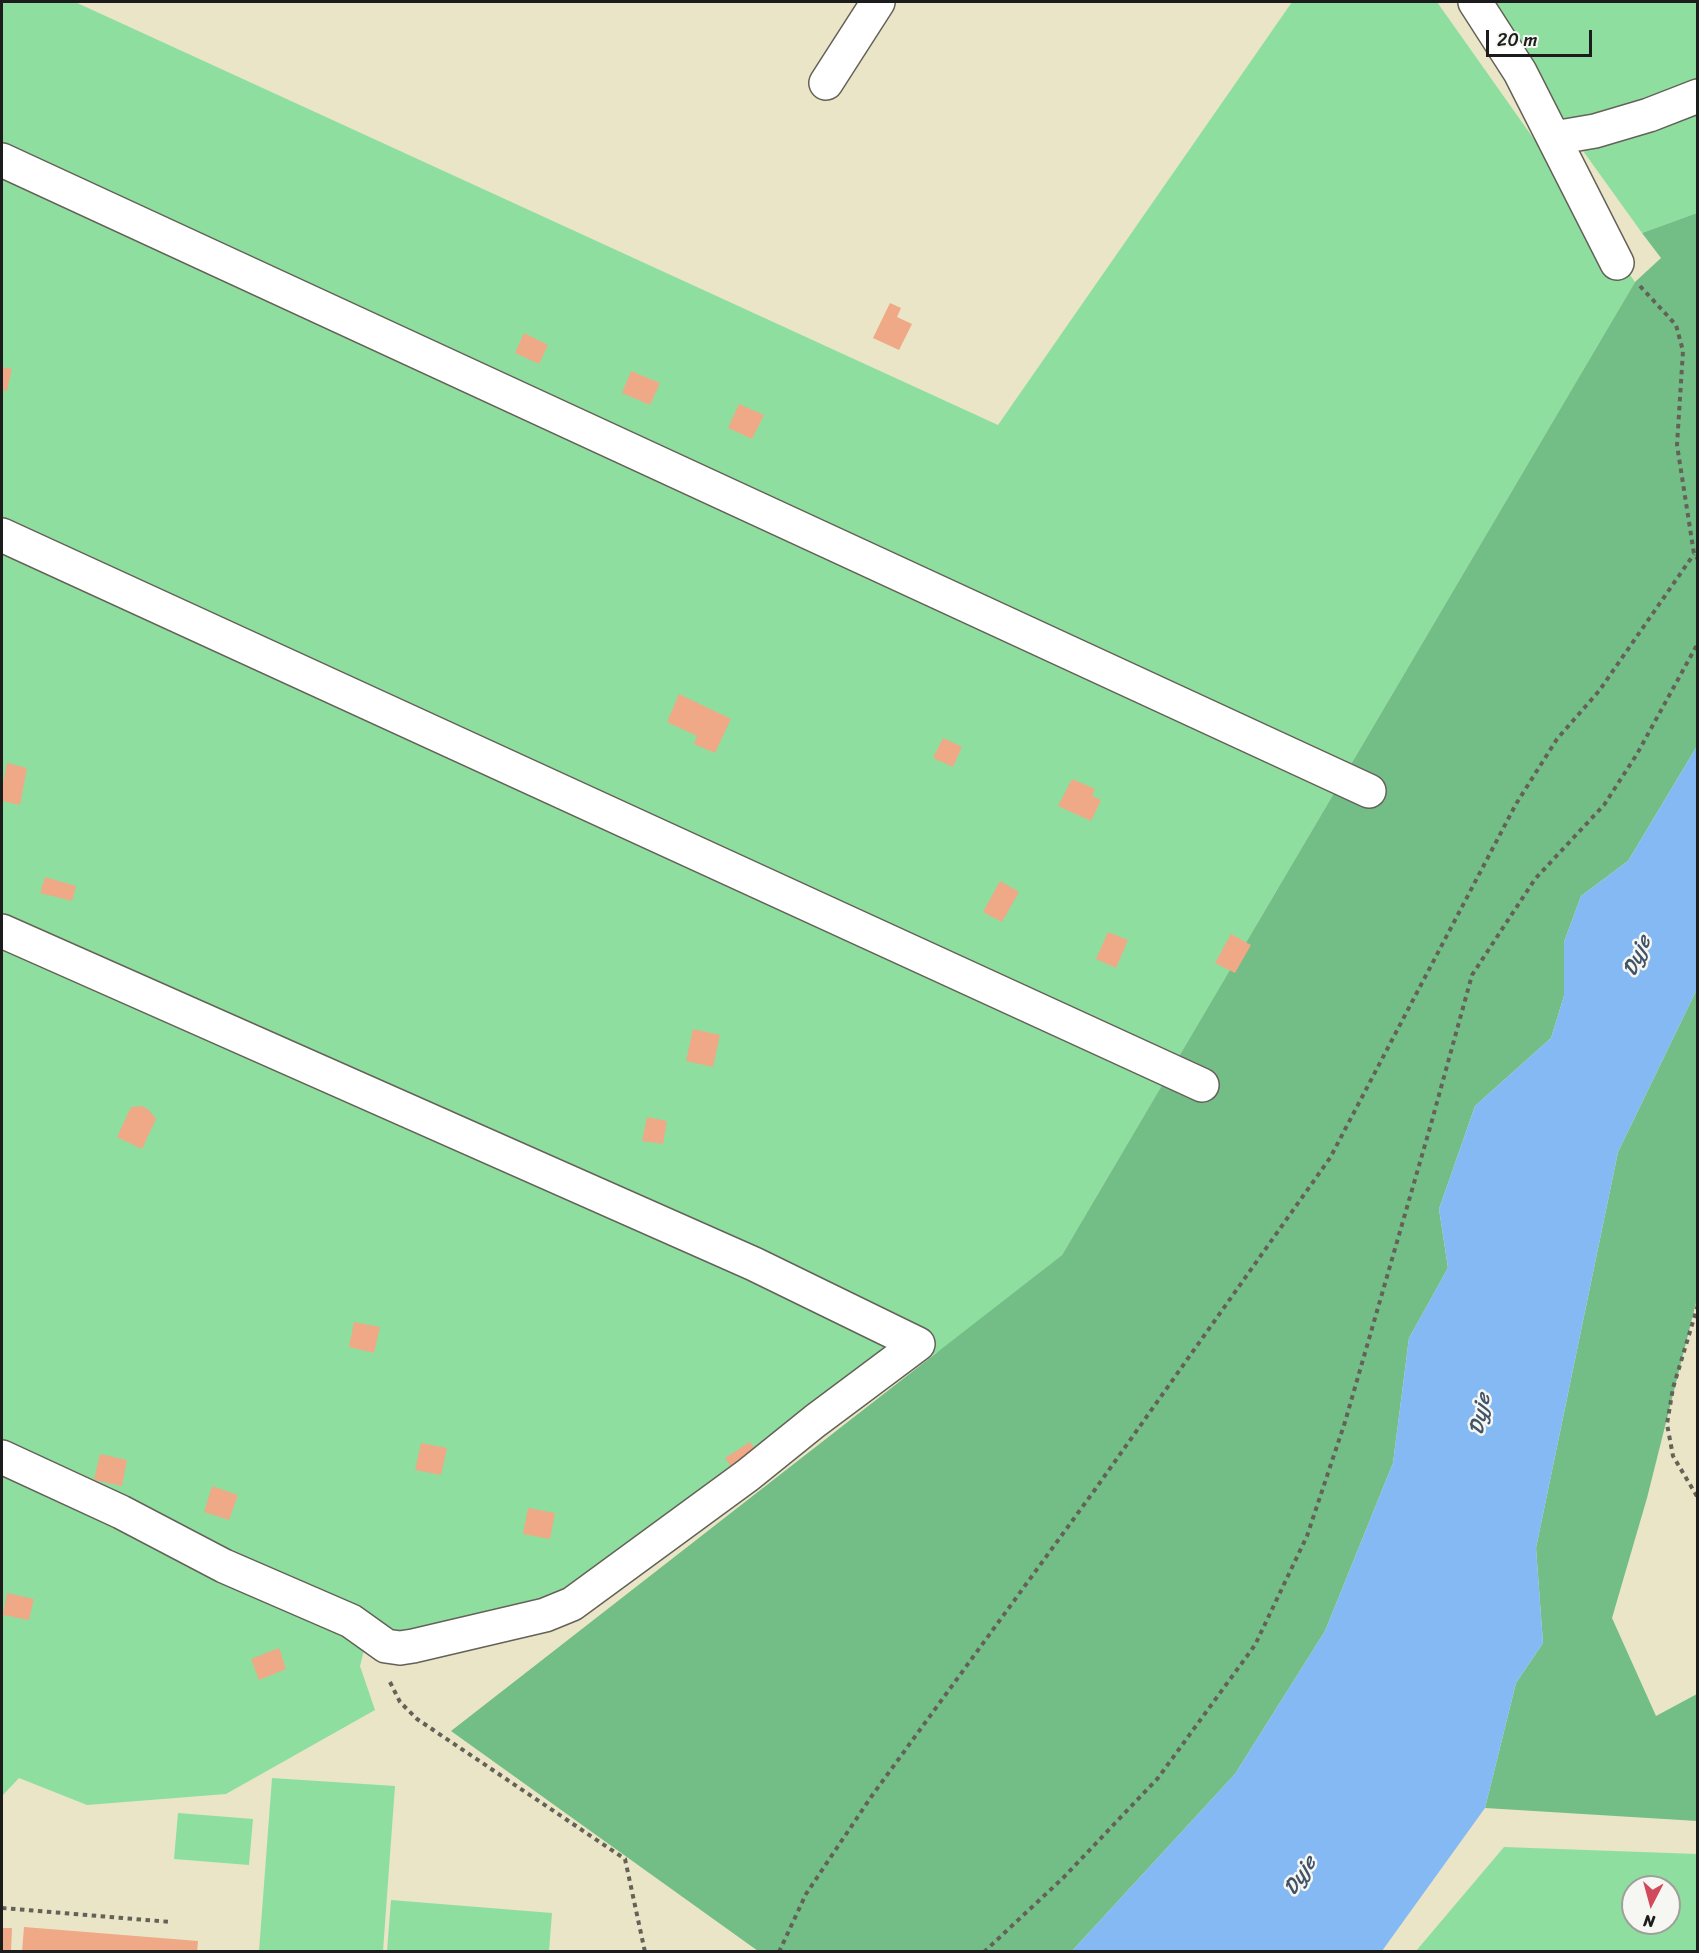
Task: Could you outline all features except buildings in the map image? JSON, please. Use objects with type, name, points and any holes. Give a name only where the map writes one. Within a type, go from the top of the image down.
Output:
[{"type":"lane","points":[[826,83],[878,2]]},
{"type":"lane","points":[[1475,2],[1520,72],[1617,263]]},
{"type":"lane","points":[[1554,138],[1595,131],[1698,96]]},
{"type":"lane","points":[[2,159],[1369,791]]},
{"type":"lane","points":[[2,535],[1202,1085]]},
{"type":"lane","points":[[2,931],[754,1264],[918,1344],[815,1421],[748,1475],[572,1604],[536,1617],[400,1648],[386,1646],[351,1621],[224,1566],[121,1512],[2,1457]]},
{"type":"path","points":[[1617,263],[1657,302],[1676,325],[1683,351],[1677,445],[1694,554],[1698,559]]},
{"type":"path","points":[[778,1952],[806,1894],[871,1797],[1080,1510],[1330,1158],[1516,804],[1557,739],[1599,691],[1694,554]]},
{"type":"path","points":[[984,1952],[1063,1878],[1158,1779],[1255,1645],[1307,1536],[1345,1422],[1472,975],[1535,879],[1604,805],[1637,753],[1698,643]]},
{"type":"path","points":[[1698,1305],[1673,1388],[1667,1424],[1673,1456],[1698,1498]]},
{"type":"path","points":[[386,1646],[386,1666],[391,1688],[400,1702],[417,1719],[625,1858],[645,1952]]},
{"type":"path","points":[[2,1908],[171,1922]]},
{"type":"green space","points":[[2,2],[75,2],[998,425],[1292,2],[1437,2],[1635,282],[1062,1255],[942,1349],[550,1606],[401,1636],[371,1623],[360,1666],[375,1710],[226,1794],[87,1805],[19,1778],[2,1796]]},
{"type":"green space","points":[[1476,2],[1697,2],[1697,213],[1642,233]]},
{"type":"green space","points":[[1697,213],[1697,746],[1628,861],[1581,896],[1564,942],[1564,996],[1551,1038],[1475,1106],[1439,1209],[1448,1268],[1409,1338],[1393,1463],[1325,1631],[1235,1774],[1072,1951],[758,1951],[451,1731],[1062,1255],[1635,282],[1661,258],[1642,233]]},
{"type":"green space","points":[[1697,989],[1697,1299],[1647,1498],[1612,1618],[1656,1716],[1697,1694],[1697,1821],[1485,1808],[1516,1683],[1543,1643],[1536,1548],[1618,1152]]},
{"type":"green space","points":[[272,1778],[395,1786],[383,1951],[259,1951]]},
{"type":"green space","points":[[178,1813],[253,1819],[249,1865],[174,1859]]},
{"type":"green space","points":[[1504,1847],[1697,1854],[1697,1951],[1416,1951]]},
{"type":"green space","points":[[391,1900],[552,1913],[549,1951],[387,1951]]},
{"type":"water","name":"Dyje","points":[[1697,746],[1697,989],[1618,1152],[1536,1548],[1543,1643],[1516,1683],[1485,1808],[1382,1951],[1072,1951],[1235,1774],[1325,1631],[1393,1463],[1409,1338],[1448,1268],[1439,1209],[1475,1106],[1551,1038],[1564,996],[1564,942],[1581,896],[1628,861]]}]
